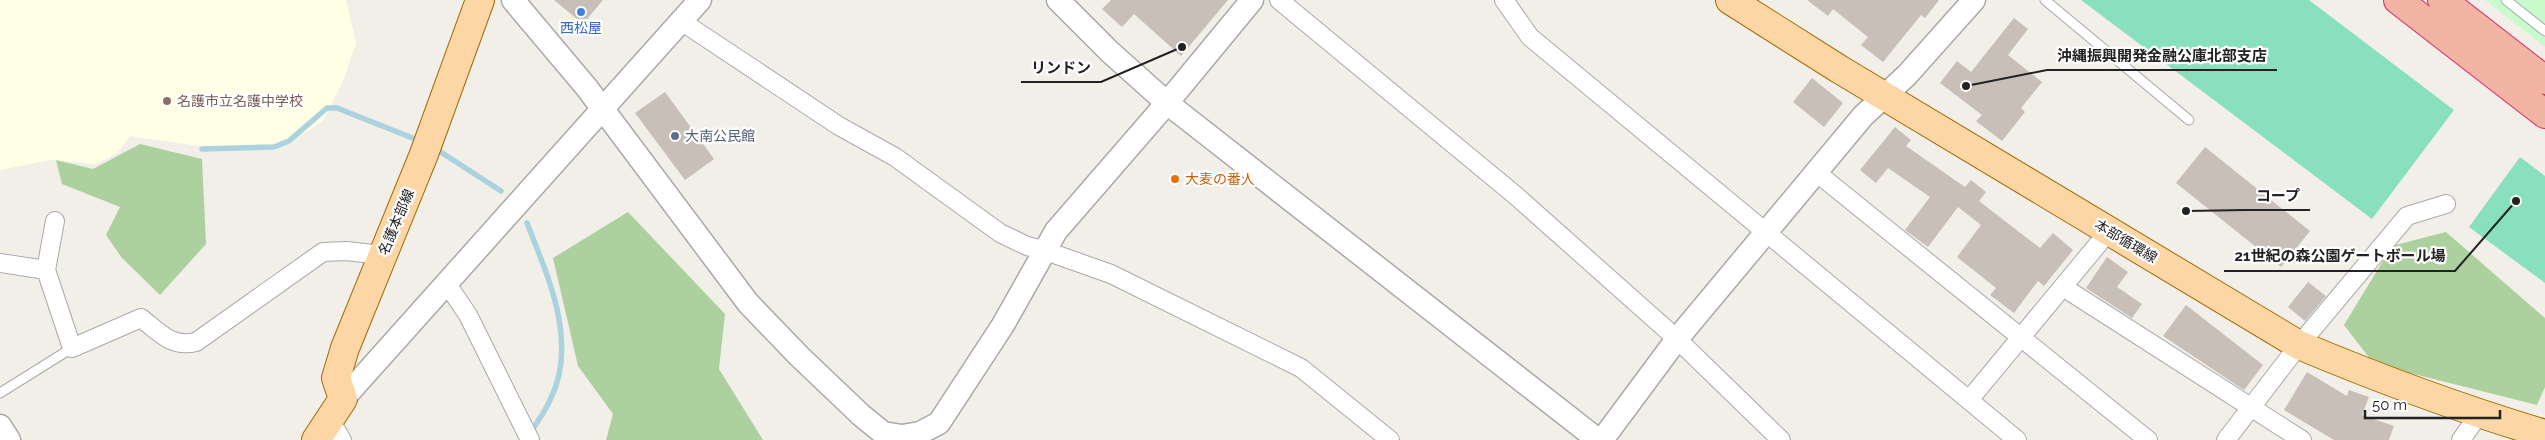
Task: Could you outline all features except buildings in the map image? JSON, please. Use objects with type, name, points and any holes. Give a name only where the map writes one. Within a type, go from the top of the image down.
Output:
[{"type":"highway","points":[[2398,0],[2545,114]]},
{"type":"highway","points":[[2442,0],[2545,80]]},
{"type":"main road","name":"名護本部線","points":[[332,424],[336,378],[382,254],[428,145],[480,0]]},
{"type":"main road","name":"本部循環線","points":[[1730,0],[1796,43],[2299,345],[2367,373],[2479,414],[2545,434]]},
{"type":"street","points":[[513,0],[587,88],[748,303],[799,356],[883,433],[902,436],[920,433],[939,423],[1003,325],[1043,250],[1056,231],[1168,102],[1252,0]]},
{"type":"street","points":[[332,424],[447,284],[700,0]]},
{"type":"street","points":[[1058,0],[1110,52],[1168,102],[1598,440]]},
{"type":"street","points":[[1279,0],[1515,195],[1677,339],[1782,440]]},
{"type":"street","points":[[1504,0],[1530,37],[2017,440]]},
{"type":"street","points":[[1602,440],[1677,339],[1863,116],[1886,96],[1974,0]]},
{"type":"street","points":[[681,21],[839,126],[895,157],[1000,233],[1027,246],[1111,274],[1301,368],[1390,440]]},
{"type":"street","points":[[1817,173],[2148,440]]},
{"type":"street","points":[[2226,440],[2299,345],[2407,216],[2446,204]]},
{"type":"street","points":[[55,222],[46,270],[72,348],[141,318],[171,341],[184,345],[196,342],[323,252],[346,251],[382,254]]},
{"type":"street","points":[[1969,400],[2019,337],[2109,231]]},
{"type":"street","points":[[0,263],[46,270]]},
{"type":"street","points":[[447,284],[468,314],[530,440]]},
{"type":"street","points":[[2063,287],[2302,440]]},
{"type":"street","points":[[2461,440],[2479,414]]},
{"type":"street","points":[[0,426],[9,440]]},
{"type":"lane","points":[[2045,0],[2189,120]]},
{"type":"lane","points":[[2506,0],[2545,31]]},
{"type":"lane","points":[[0,393],[72,348]]},
{"type":"shaded area","name":"名護市立名護中学校","points":[[0,0],[346,0],[356,43],[343,81],[323,121],[287,144],[247,148],[212,148],[130,136],[117,153],[96,164],[50,160],[0,170]]},
{"type":"green space","points":[[2081,0],[2309,0],[2454,110],[2372,219]]},
{"type":"green space","points":[[2485,0],[2545,0],[2545,47]]},
{"type":"green space","points":[[140,144],[202,159],[206,244],[160,295],[122,258],[106,235],[120,207],[62,184],[56,160],[93,169]]},
{"type":"green space","points":[[2520,157],[2545,176],[2545,283],[2469,227]]},
{"type":"green space","points":[[628,212],[725,314],[719,369],[763,440],[606,440],[613,414],[578,366],[553,258]]},
{"type":"green space","points":[[2446,232],[2545,318],[2545,387],[2537,405],[2374,364],[2344,325],[2392,246]]},
{"type":"waterway","points":[[202,149],[274,147],[289,141],[327,108],[337,108],[420,141]]},
{"type":"waterway","points":[[433,147],[501,191]]},
{"type":"waterway","points":[[527,223],[544,265],[557,310],[562,356],[558,378],[550,400],[530,433]]},
{"type":"place","name":"西松屋","points":[[581,12]]},
{"type":"place","name":"リンドン","points":[[1182,47]]},
{"type":"place","name":"沖縄振興開発金融公庫北部支店","points":[[1966,86]]},
{"type":"place","name":"名護市立名護中学校","points":[[167,101]]},
{"type":"place","name":"大南公民館","points":[[675,136]]},
{"type":"place","name":"大麦の番人","points":[[1175,179]]},
{"type":"place","name":"21世紀の森公園ゲートボール場","points":[[2516,201]]},
{"type":"place","name":"コープ","points":[[2186,211]]}]
